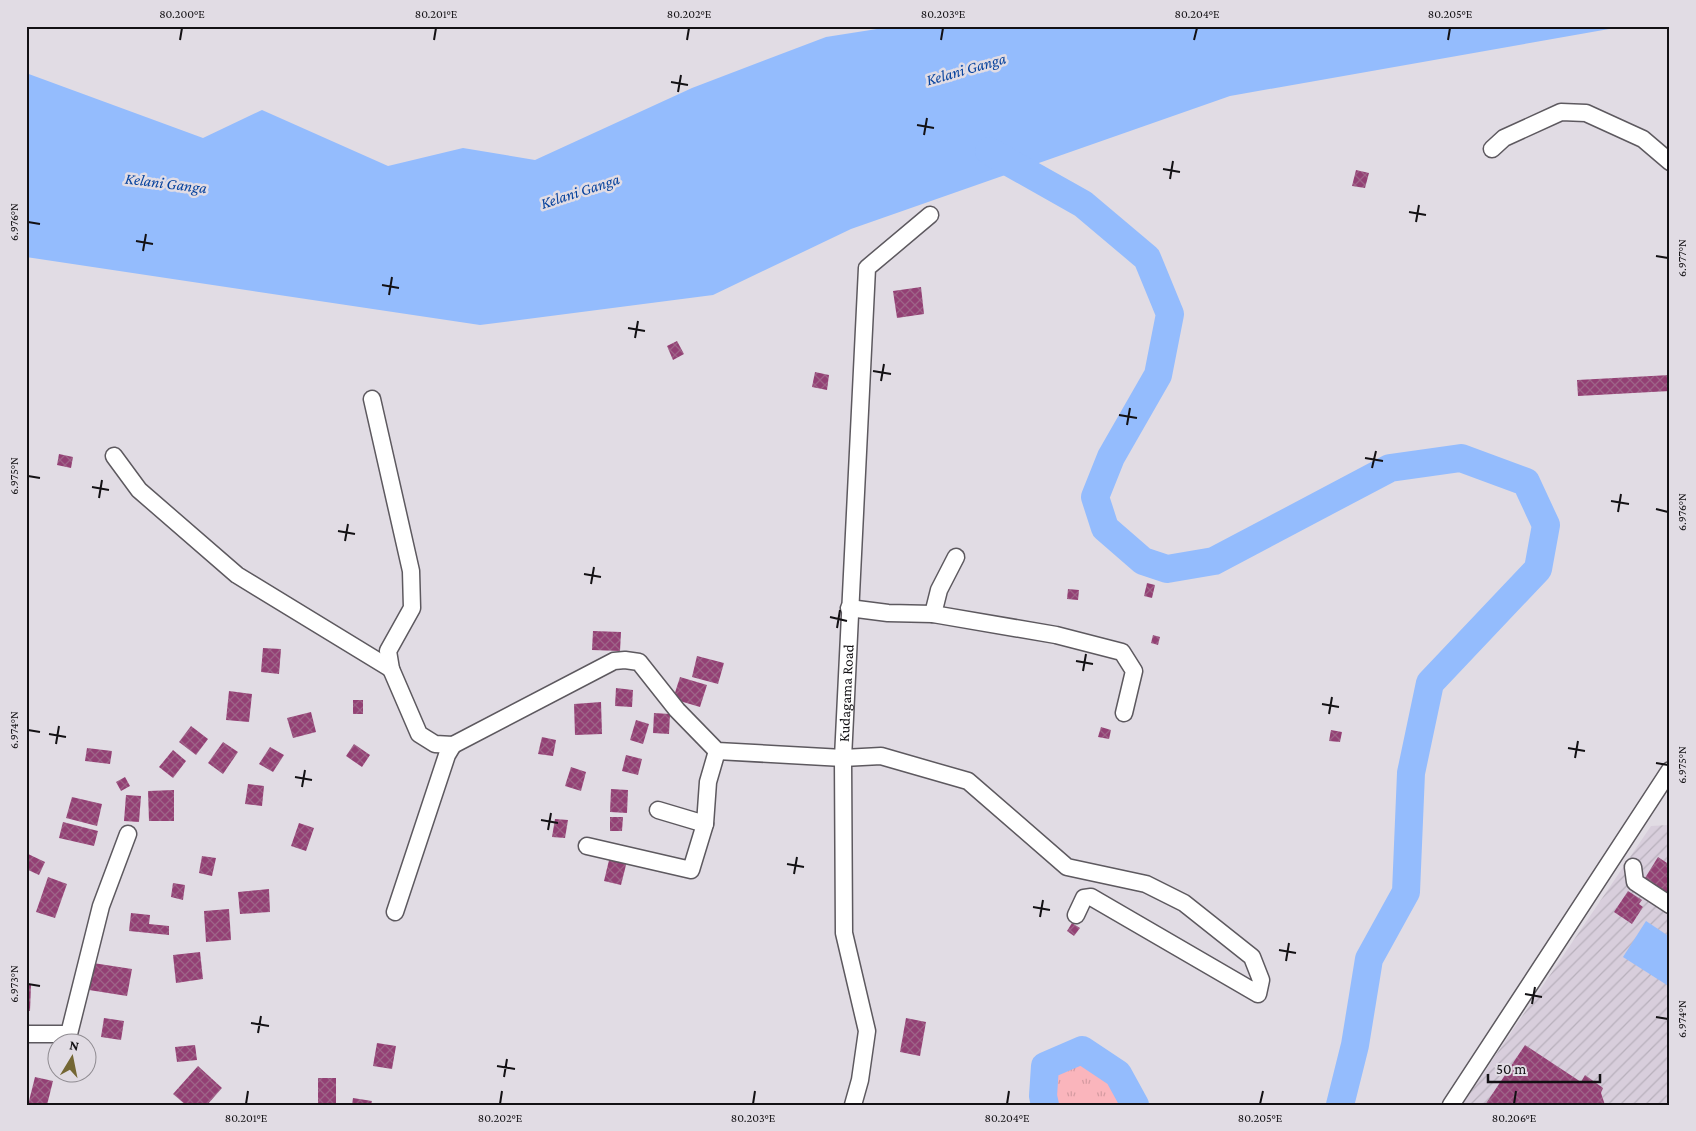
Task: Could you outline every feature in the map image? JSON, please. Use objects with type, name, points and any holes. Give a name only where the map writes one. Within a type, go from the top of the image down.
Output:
[{"type":"street","points":[[1492,149],[1504,138],[1561,112],[1586,113],[1643,139],[1670,162]]},
{"type":"street","name":"Kudagama Road","points":[[853,1105],[860,1080],[867,1031],[844,933],[843,758],[867,268],[930,215]]},
{"type":"street","points":[[372,399],[411,572],[412,608],[388,651],[391,669],[419,734],[435,744],[453,745],[614,661],[639,662],[676,710],[717,751],[843,758],[881,756],[968,781],[1067,867],[1146,884],[1184,903],[1252,957],[1261,980],[1258,994],[1091,898],[1084,898],[1076,915]]},
{"type":"street","points":[[114,456],[139,490],[236,575],[391,669]]},
{"type":"street","points":[[933,614],[939,590],[956,557]]},
{"type":"street","points":[[849,608],[933,614],[1056,635],[1122,652],[1134,671],[1124,713]]},
{"type":"street","points":[[395,912],[447,755],[453,745]]},
{"type":"street","points":[[587,846],[690,870],[705,824],[708,782],[717,751]]},
{"type":"street","points":[[1450,1105],[1670,770]]},
{"type":"street","points":[[658,810],[705,824]]},
{"type":"street","points":[[26,1034],[69,1034],[101,906],[128,834]]},
{"type":"street","points":[[1633,867],[1635,882],[1670,905]]},
{"type":"shaded area","points":[[1651,826],[1670,826],[1670,1105],[1462,1105]]},
{"type":"green space","points":[[1081,1060],[1111,1080],[1125,1105],[1054,1105],[1052,1095],[1053,1072]]},
{"type":"water","name":"Kelani Ganga","points":[[896,26],[1626,26],[1230,96],[851,229],[713,295],[480,325],[26,257],[26,73],[203,138],[262,110],[388,166],[463,148],[535,160],[692,88],[826,37]]},
{"type":"water","points":[[1646,921],[1670,937],[1670,987],[1623,957]]},
{"type":"building","points":[[1356,170],[1369,173],[1365,188],[1352,186]]},
{"type":"building","points":[[921,287],[924,314],[897,318],[893,291]]},
{"type":"building","points":[[677,341],[684,354],[673,360],[667,346]]},
{"type":"building","points":[[815,372],[829,375],[827,390],[812,387]]},
{"type":"building","points":[[1670,375],[1670,391],[1578,396],[1577,380]]},
{"type":"building","points":[[59,454],[73,457],[71,468],[57,465]]},
{"type":"building","points":[[1147,583],[1155,585],[1152,598],[1144,596]]},
{"type":"building","points":[[1068,589],[1079,590],[1078,600],[1067,599]]},
{"type":"building","points":[[593,631],[621,632],[620,651],[592,650]]},
{"type":"building","points":[[1153,635],[1160,637],[1158,645],[1151,643]]},
{"type":"building","points":[[263,648],[281,649],[279,674],[261,672]]},
{"type":"building","points":[[697,656],[724,663],[718,684],[692,677]]},
{"type":"building","points":[[680,677],[707,685],[700,707],[673,699]]},
{"type":"building","points":[[616,688],[633,690],[632,707],[615,706]]},
{"type":"building","points":[[229,691],[252,694],[249,722],[226,720]]},
{"type":"building","points":[[353,700],[363,700],[363,714],[353,714]]},
{"type":"building","points":[[601,702],[602,734],[575,735],[574,704]]},
{"type":"building","points":[[311,712],[316,732],[293,738],[287,718]]},
{"type":"building","points":[[654,713],[670,714],[669,734],[653,733]]},
{"type":"building","points":[[636,720],[649,724],[643,744],[630,740]]},
{"type":"building","points":[[191,726],[208,739],[196,755],[179,742]]},
{"type":"building","points":[[1101,727],[1111,730],[1109,739],[1098,737]]},
{"type":"building","points":[[1331,730],[1342,732],[1340,742],[1329,741]]},
{"type":"building","points":[[542,737],[556,740],[553,756],[538,754]]},
{"type":"building","points":[[223,742],[238,752],[223,774],[208,763]]},
{"type":"building","points":[[354,744],[370,755],[362,767],[346,756]]},
{"type":"building","points":[[270,747],[284,755],[273,772],[259,764]]},
{"type":"building","points":[[87,748],[112,751],[110,764],[85,761]]},
{"type":"building","points":[[173,750],[186,761],[173,778],[159,767]]},
{"type":"building","points":[[626,755],[642,759],[638,775],[622,771]]},
{"type":"building","points":[[571,767],[586,772],[581,791],[565,786]]},
{"type":"building","points":[[125,777],[130,786],[121,791],[116,782]]},
{"type":"building","points":[[248,784],[264,786],[262,806],[245,804]]},
{"type":"building","points":[[611,789],[628,790],[627,813],[610,812]]},
{"type":"building","points":[[174,790],[174,821],[149,821],[148,791]]},
{"type":"building","points":[[126,795],[141,796],[139,822],[124,821]]},
{"type":"building","points":[[72,797],[102,804],[97,826],[66,818]]},
{"type":"building","points":[[610,817],[623,817],[622,831],[610,831]]},
{"type":"building","points":[[555,819],[568,820],[565,838],[552,837]]},
{"type":"building","points":[[63,822],[98,831],[94,846],[59,838]]},
{"type":"building","points":[[299,823],[314,828],[306,851],[291,846]]},
{"type":"building","points":[[26,853],[45,862],[39,875],[26,869]]},
{"type":"building","points":[[202,856],[216,858],[212,876],[199,873]]},
{"type":"building","points":[[610,856],[627,861],[621,885],[604,881]]},
{"type":"building","points":[[1658,857],[1670,865],[1670,895],[1645,878]]},
{"type":"building","points":[[48,877],[67,884],[55,918],[36,912]]},
{"type":"building","points":[[173,883],[185,885],[183,900],[171,897]]},
{"type":"building","points":[[269,889],[270,912],[240,914],[238,892]]},
{"type":"building","points":[[1628,891],[1642,900],[1639,904],[1643,907],[1632,924],[1614,912]]},
{"type":"building","points":[[229,909],[231,940],[206,942],[204,911]]},
{"type":"building","points":[[131,913],[150,915],[149,924],[169,926],[169,935],[129,931]]},
{"type":"building","points":[[1072,923],[1080,928],[1074,936],[1067,931]]},
{"type":"building","points":[[200,952],[203,979],[176,983],[173,955]]},
{"type":"building","points":[[93,963],[132,969],[127,996],[89,990]]},
{"type":"building","points":[[26,984],[31,985],[30,1011],[26,1011]]},
{"type":"building","points":[[104,1018],[124,1021],[121,1040],[101,1037]]},
{"type":"building","points":[[906,1018],[926,1022],[920,1056],[900,1052]]},
{"type":"building","points":[[377,1043],[396,1046],[392,1069],[373,1066]]},
{"type":"building","points":[[195,1045],[197,1060],[177,1062],[175,1047]]},
{"type":"building","points":[[1525,1045],[1581,1082],[1585,1075],[1603,1088],[1601,1093],[1605,1105],[1485,1105]]},
{"type":"building","points":[[198,1066],[222,1088],[207,1105],[186,1105],[173,1094]]},
{"type":"building","points":[[35,1077],[48,1080],[48,1084],[52,1084],[47,1105],[28,1105]]},
{"type":"building","points":[[318,1078],[336,1078],[336,1105],[318,1105]]},
{"type":"building","points":[[353,1098],[372,1101],[371,1105],[352,1105]]},
{"type":"waterway","points":[[989,151],[1083,204],[1147,258],[1170,314],[1158,375],[1111,457],[1095,497],[1105,528],[1143,561],[1167,569],[1214,561],[1390,468],[1461,458],[1526,482],[1546,525],[1538,569],[1430,683],[1411,773],[1406,892],[1369,959],[1355,1045],[1340,1105]]},
{"type":"waterway","points":[[1045,1105],[1043,1096],[1045,1066],[1082,1050],[1118,1074],[1135,1105]]}]
